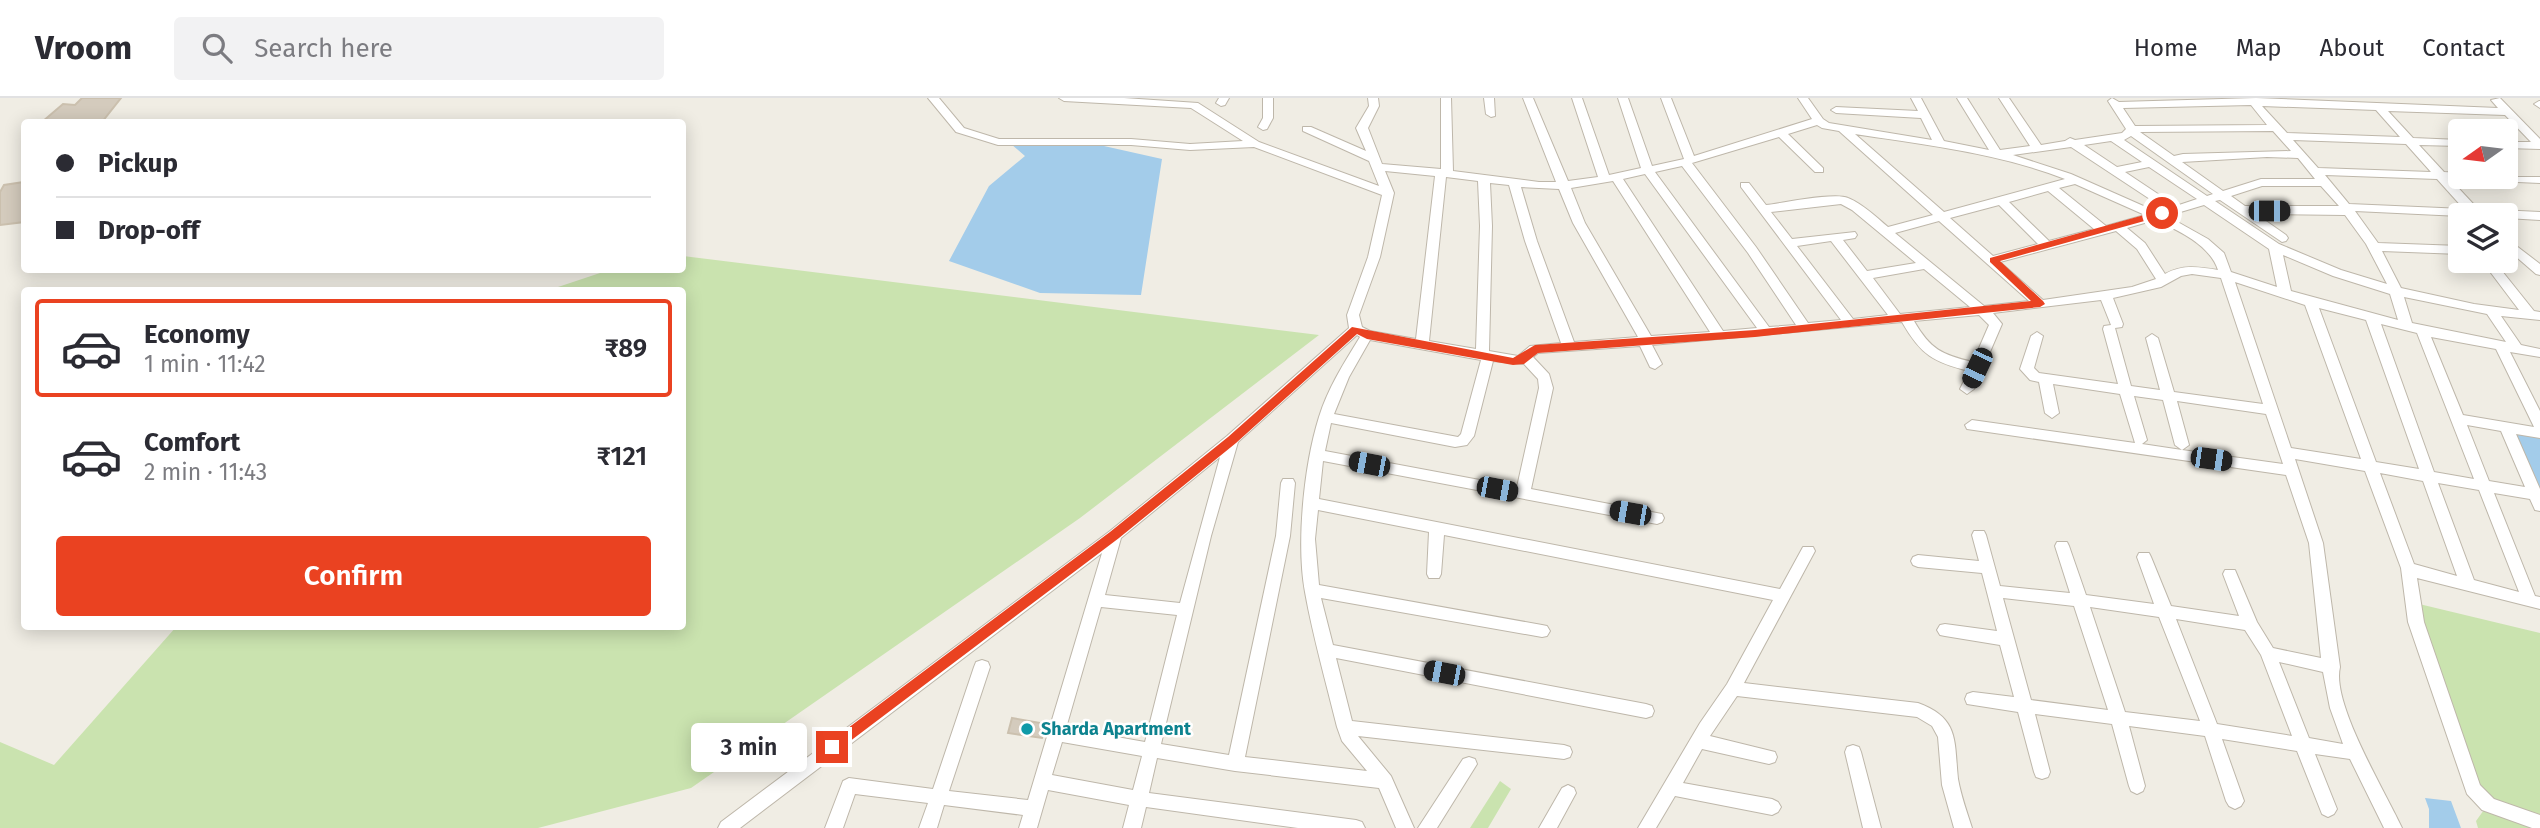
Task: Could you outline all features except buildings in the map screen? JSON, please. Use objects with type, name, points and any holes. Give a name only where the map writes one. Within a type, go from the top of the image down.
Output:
[{"type":"street","points":[[933,98],[960,131],[998,142],[1120,142],[1190,147],[1255,144]]},
{"type":"street","points":[[1064,98],[1194,105],[1255,144],[1388,193]]},
{"type":"street","points":[[1263,127],[1268,118],[1268,98]]},
{"type":"street","points":[[1373,98],[1374,106],[1362,128],[1388,193],[1374,257],[1353,315],[1361,332],[1326,416],[1317,454],[1308,539],[1312,590],[1348,736],[1385,781],[1405,828]]},
{"type":"street","points":[[1422,345],[1444,174],[1446,98]]},
{"type":"street","points":[[1489,98],[1491,114]]},
{"type":"street","points":[[1528,98],[1579,223],[1646,341],[1655,364]]},
{"type":"street","points":[[1577,98],[1610,179],[1718,334]]},
{"type":"street","points":[[1623,98],[1647,169],[1766,332]]},
{"type":"street","points":[[1666,98],[1688,161],[1804,327]]},
{"type":"street","points":[[1803,98],[1819,121],[1826,126],[1997,154],[2025,161],[2076,180],[2155,216],[2204,242],[2220,256],[2316,543],[2332,683],[2338,708],[2355,753],[2393,828]]},
{"type":"street","points":[[1916,98],[1940,144]]},
{"type":"street","points":[[1962,98],[1997,154]]},
{"type":"street","points":[[2004,98],[2036,146]]},
{"type":"street","points":[[2113,101],[2252,100],[2508,112]]},
{"type":"street","points":[[2252,100],[2323,182],[2373,247],[2386,267],[2406,326]]},
{"type":"street","points":[[2496,100],[2540,146]]},
{"type":"street","points":[[2113,101],[2132,130],[2244,210],[2279,243],[2285,293]]},
{"type":"street","points":[[2379,107],[2466,203]]},
{"type":"street","points":[[1836,110],[1925,115]]},
{"type":"street","points":[[1307,129],[1375,162],[1484,180],[1563,186],[1610,179],[1688,161],[1819,121]]},
{"type":"street","points":[[2519,124],[2540,126]]},
{"type":"street","points":[[1844,130],[2040,304]]},
{"type":"street","points":[[1997,154],[2070,141],[2113,138],[2132,130],[2279,132],[2448,143]]},
{"type":"street","points":[[1780,132],[1819,170]]},
{"type":"street","points":[[2113,138],[2207,200],[2279,243],[2338,273],[2395,290],[2490,310],[2535,316]]},
{"type":"street","points":[[2070,141],[2174,210]]},
{"type":"street","points":[[2518,145],[2540,146]]},
{"type":"street","points":[[2175,163],[2179,158],[2299,155]]},
{"type":"street","points":[[2115,171],[2152,163]]},
{"type":"street","points":[[2313,171],[2448,176]]},
{"type":"street","points":[[2518,179],[2540,180]]},
{"type":"street","points":[[1326,416],[1455,442],[1462,441],[1467,436],[1485,357],[1484,180]]},
{"type":"street","points":[[1885,232],[2076,180]]},
{"type":"street","points":[[1993,260],[2118,227],[2240,188],[2272,181],[2323,182]]},
{"type":"street","points":[[1514,183],[1531,241],[1569,346]]},
{"type":"street","points":[[1745,185],[1850,322]]},
{"type":"street","points":[[2051,188],[2104,231]]},
{"type":"street","points":[[1764,209],[1843,200],[1856,207],[1996,324],[1968,389]]},
{"type":"street","points":[[2002,201],[2048,247]]},
{"type":"street","points":[[2244,210],[2345,209],[2448,213]]},
{"type":"street","points":[[2518,215],[2540,216]]},
{"type":"street","points":[[2118,227],[2141,246],[2163,281]]},
{"type":"street","points":[[1788,243],[1850,235]]},
{"type":"street","points":[[1834,237],[1920,344],[1931,354],[1977,368]]},
{"type":"street","points":[[2373,247],[2448,250]]},
{"type":"street","points":[[2518,252],[2540,253]]},
{"type":"street","points":[[2518,256],[2540,271]]},
{"type":"street","points":[[1864,276],[1926,265]]},
{"type":"street","points":[[1361,332],[1513,362],[1525,358],[1535,349],[1766,332],[2106,296],[2163,281],[2178,272],[2192,270],[2228,275],[2310,302],[2422,330],[2540,353]]},
{"type":"street","points":[[2498,273],[2535,316]]},
{"type":"street","points":[[2106,296],[2140,440]]},
{"type":"street","points":[[2310,302],[2339,387],[2372,467],[2408,568],[2416,622],[2473,789],[2488,805],[2540,823]]},
{"type":"street","points":[[2490,310],[2518,350]]},
{"type":"street","points":[[2372,318],[2468,584]]},
{"type":"street","points":[[2422,330],[2535,602]]},
{"type":"street","points":[[727,828],[1115,535],[1361,332]]},
{"type":"street","points":[[2037,336],[2027,369],[2035,377],[2272,410]]},
{"type":"street","points":[[2152,338],[2182,445]]},
{"type":"street","points":[[2501,347],[2540,425]]},
{"type":"street","points":[[1523,494],[1546,388],[1537,368],[1525,358]]},
{"type":"street","points":[[2045,378],[2052,413]]},
{"type":"street","points":[[2458,419],[2540,433]]},
{"type":"street","points":[[1972,425],[2292,471]]},
{"type":"street","points":[[2506,428],[2538,498]]},
{"type":"street","points":[[1132,828],[1204,536],[1232,440]]},
{"type":"street","points":[[2286,452],[2538,498]]},
{"type":"street","points":[[1317,454],[1657,518]]},
{"type":"street","points":[[1235,764],[1283,537],[1288,483]]},
{"type":"street","points":[[1312,503],[1783,596]]},
{"type":"street","points":[[1434,574],[1437,527]]},
{"type":"street","points":[[1028,828],[1115,535]]},
{"type":"street","points":[[1979,535],[2042,772]]},
{"type":"street","points":[[1283,537],[1308,539]]},
{"type":"street","points":[[2062,546],[2119,719],[2137,786]]},
{"type":"street","points":[[1647,828],[1733,690],[1808,551]]},
{"type":"street","points":[[2144,556],[2211,730],[2235,801]]},
{"type":"street","points":[[1918,561],[1988,568]]},
{"type":"street","points":[[2408,568],[2535,602]]},
{"type":"street","points":[[2230,573],[2250,624],[2268,653],[2328,810]]},
{"type":"street","points":[[1312,590],[1542,631]]},
{"type":"street","points":[[1994,591],[2250,624]]},
{"type":"street","points":[[1097,600],[1187,610]]},
{"type":"street","points":[[1945,630],[2006,639]]},
{"type":"street","points":[[1327,650],[1646,711]]},
{"type":"street","points":[[2268,653],[2332,667]]},
{"type":"street","points":[[928,828],[982,667]]},
{"type":"street","points":[[1733,690],[1905,708],[1931,714],[1946,733],[1951,781],[1963,828]]},
{"type":"street","points":[[1973,699],[2211,730],[2355,753]]},
{"type":"street","points":[[1345,727],[1564,752]]},
{"type":"street","points":[[1057,734],[1235,764],[1385,781]]},
{"type":"street","points":[[1699,741],[1769,757]]},
{"type":"street","points":[[1853,752],[1872,828]]},
{"type":"street","points":[[1427,828],[1469,764]]},
{"type":"street","points":[[1042,780],[1140,799],[1356,828]]},
{"type":"street","points":[[834,828],[849,786],[1034,809]]},
{"type":"street","points":[[1671,788],[1772,807]]},
{"type":"street","points":[[1548,828],[1568,793]]},
{"type":"green space","points":[[686,256],[1319,335],[1080,518],[691,788],[538,828],[0,828],[0,742],[54,765],[173,630],[686,630],[686,287],[558,287],[600,273],[686,273]]},
{"type":"green space","points":[[2415,603],[2540,633],[2540,828],[2478,828],[2476,821],[2486,807]]},
{"type":"green space","points":[[1500,781],[1511,789],[1488,828],[1470,828]]},
{"type":"water","points":[[1011,144],[1104,146],[1162,159],[1141,295],[1040,293],[949,261],[989,186],[1025,156]]},
{"type":"water","points":[[2515,433],[2540,437],[2540,490]]},
{"type":"water","points":[[2425,798],[2451,801],[2461,828],[2429,828],[2429,809]]},
{"type":"place","name":"Sharda Apartment","points":[[1027,729]]},
{"type":"route","points":[[832,747],[1115,535],[1232,440],[1356,329],[1367,335],[1513,362],[1520,361],[1535,349],[1755,333],[2040,304],[1993,260],[2048,247],[2162,213]]}]
